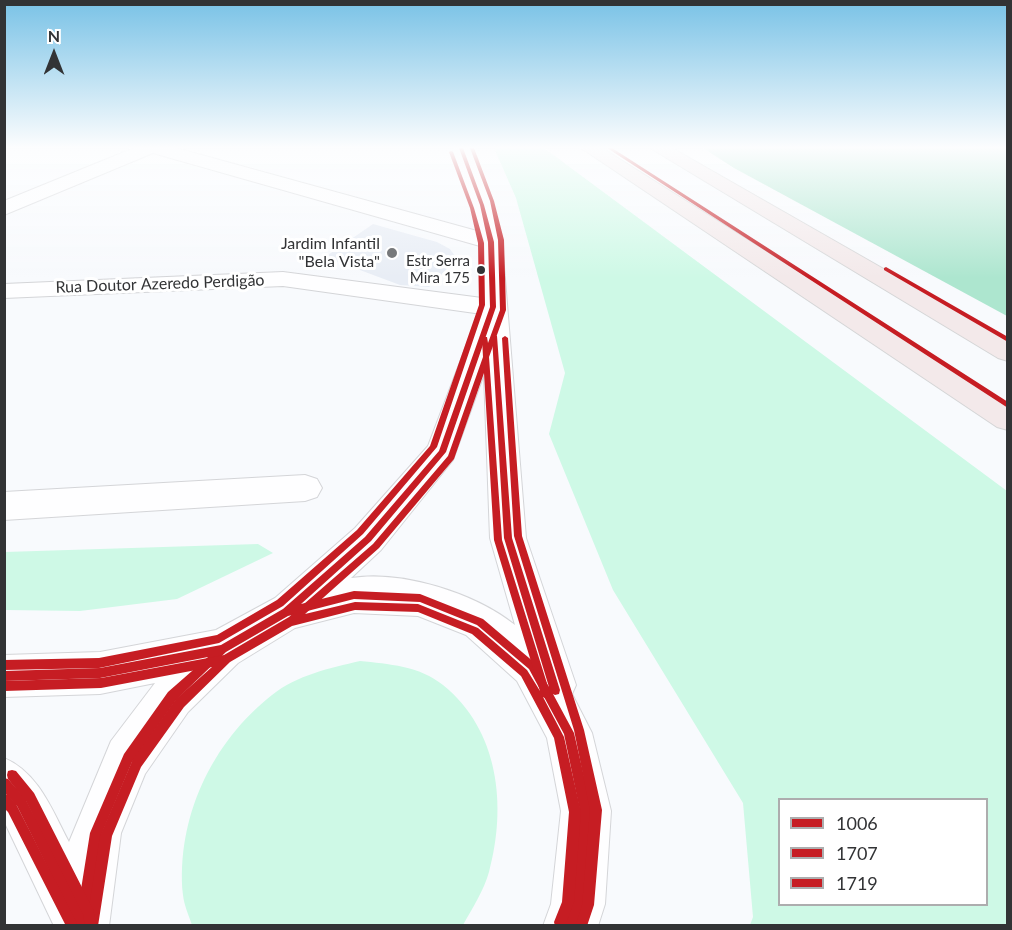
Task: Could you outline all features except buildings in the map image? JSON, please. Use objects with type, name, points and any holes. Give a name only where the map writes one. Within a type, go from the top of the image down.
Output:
[{"type":"highway","points":[[657,191],[1008,419]]},
{"type":"highway","points":[[733,191],[1008,352]]},
{"type":"street","points":[[4,209],[46,191]]},
{"type":"street","points":[[310,191],[490,242]]},
{"type":"street","points":[[477,191],[490,242],[508,538],[569,733],[586,811],[578,904],[570,926]]},
{"type":"street","name":"Rua Doutor Azeredo Perdigão","points":[[4,291],[283,279],[494,307]]},
{"type":"street","points":[[81,922],[96,833],[128,758],[172,696],[224,649],[286,612],[368,539],[442,452],[494,307]]},
{"type":"street","points":[[4,506],[305,488]]},
{"type":"street","points":[[286,612],[354,595],[365,595],[420,598],[480,622],[532,666],[569,733]]},
{"type":"street","points":[[4,676],[100,673],[224,649]]},
{"type":"street","points":[[4,782],[21,802],[81,922]]},
{"type":"shaded area","name":"Jardim Infantil \"Bela Vista\"","points":[[373,224],[437,242],[450,249],[457,259],[429,287],[400,285],[325,257]]},
{"type":"green space","points":[[513,191],[603,191],[1007,491],[1007,925],[750,925],[753,917],[743,803],[613,590],[549,434],[565,373]]},
{"type":"green space","points":[[777,191],[1007,191],[1007,316]]},
{"type":"green space","points":[[258,544],[273,553],[177,599],[80,611],[5,610],[5,552]]},
{"type":"green space","points":[[360,661],[414,670],[443,685],[462,703],[487,747],[494,771],[497,796],[494,847],[484,886],[463,925],[192,925],[183,895],[182,866],[186,838],[192,810],[202,784],[216,759],[232,735],[251,714],[282,688],[314,673]]},
{"type":"transit line","name":"1719","points":[[4,665],[99,663],[219,639],[280,603],[360,532],[433,447],[482,305],[481,243],[466,191]]},
{"type":"transit line","name":"1006","points":[[4,676],[100,673],[223,649],[286,612],[368,539],[442,452],[493,307],[491,242],[477,191]]},
{"type":"transit line","name":"1707","points":[[4,686],[101,683],[227,659],[292,620],[376,546],[451,457],[503,310],[501,240],[488,191]]},
{"type":"transit line","name":"1719","points":[[676,191],[1008,406]]},
{"type":"transit line","name":"1719","points":[[886,269],[1008,340]]},
{"type":"transit line","name":"1006","points":[[495,337],[508,538],[555,690]]},
{"type":"transit line","name":"1707","points":[[485,338],[498,540],[545,693]]},
{"type":"transit line","name":"1719","points":[[505,338],[518,536],[579,730],[596,810],[588,905],[581,926]]},
{"type":"transit line","name":"1006","points":[[81,926],[96,833],[128,758],[172,696],[223,649],[286,612],[354,595],[420,598],[480,622],[532,666],[569,733],[586,811],[578,904],[570,926]]},
{"type":"transit line","name":"1707","points":[[92,926],[106,836],[137,763],[180,703],[229,657],[290,622],[355,606],[418,608],[475,631],[524,673],[559,737],[575,812],[568,902],[560,922]]},
{"type":"transit line","name":"1719","points":[[12,775],[30,797],[89,913],[91,925]]},
{"type":"transit line","name":"1006","points":[[4,783],[21,802],[80,918]]},
{"type":"transit line","name":"1707","points":[[4,799],[12,808],[71,923]]},
{"type":"place","name":"Jardim Infantil \"Bela Vista\"","points":[[392,253]]},
{"type":"place","name":"Estr Serra Mira 175","points":[[481,270]]}]
